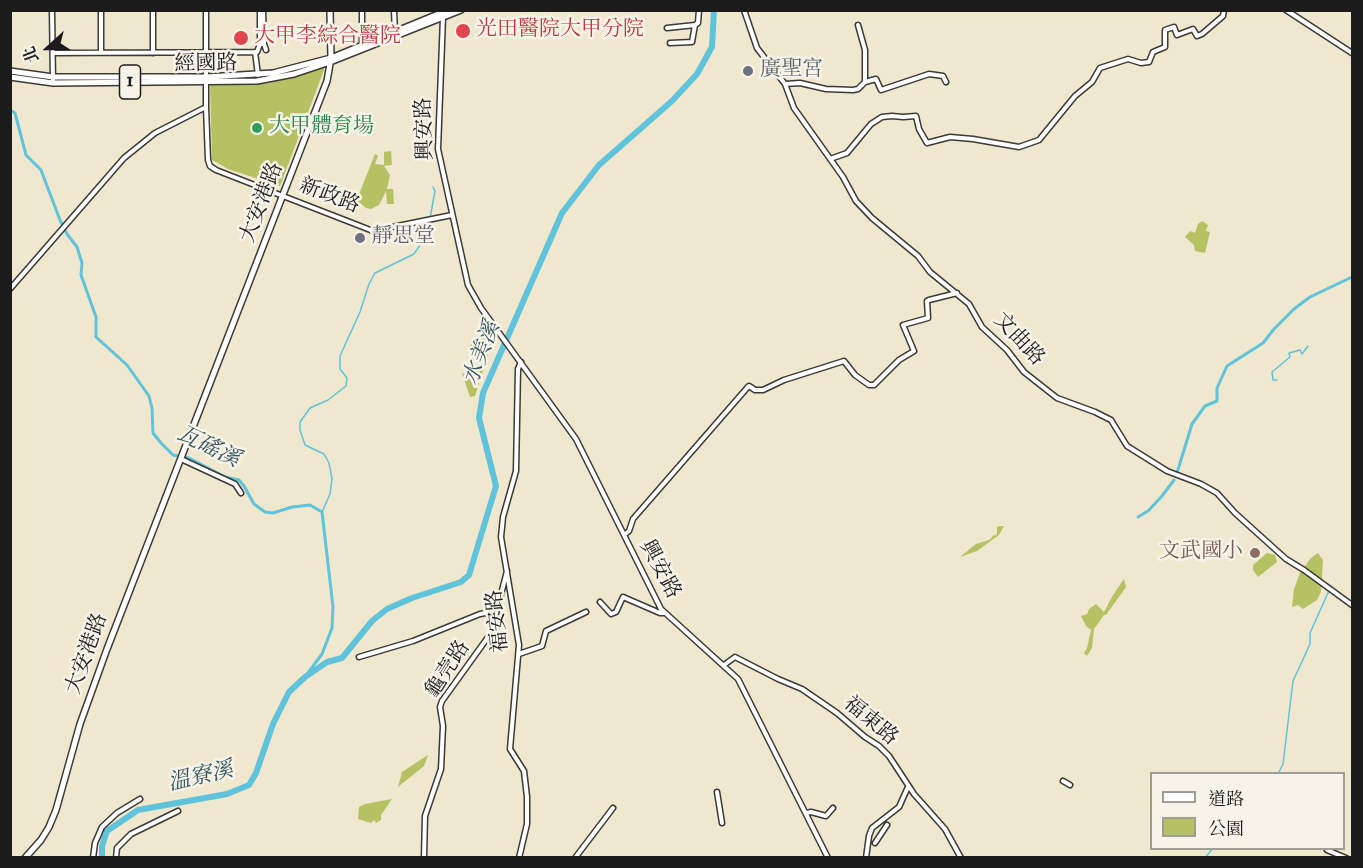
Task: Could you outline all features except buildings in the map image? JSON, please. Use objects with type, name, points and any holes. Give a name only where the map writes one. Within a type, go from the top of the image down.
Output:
[{"type":"main road","name":"大安港路","points":[[25,858],[41,840],[52,819],[80,724],[107,649],[327,81],[330,60],[330,10]]},
{"type":"main road","name":"經國路","points":[[10,77],[53,80],[257,81],[276,78],[330,60],[444,13],[461,10]]},
{"type":"main road","name":"經國路","points":[[206,80],[258,75],[330,60],[362,44],[395,34]]},
{"type":"main road","name":"經國路","points":[[10,71],[53,80]]},
{"type":"street","points":[[52,10],[53,80]]},
{"type":"street","points":[[101,10],[101,53]]},
{"type":"street","points":[[153,10],[153,53]]},
{"type":"street","name":"新政路","points":[[206,10],[206,107],[210,166],[373,231],[452,215]]},
{"type":"street","points":[[262,10],[262,44],[266,50]]},
{"type":"street","points":[[362,10],[362,44]]},
{"type":"street","points":[[394,10],[395,34]]},
{"type":"street","points":[[670,43],[692,42],[695,26],[698,23],[699,10]]},
{"type":"street","name":"文曲路","points":[[744,10],[757,48],[785,84],[794,108],[864,211],[918,256],[937,279],[958,293],[969,304],[987,332],[1007,350],[1024,372],[1063,401],[1105,416],[1114,424],[1126,446],[1167,471],[1217,493],[1235,513],[1286,559],[1353,605]]},
{"type":"street","points":[[830,159],[847,153],[871,124],[882,117],[892,116],[916,116],[919,129],[927,143],[950,137],[1019,147],[1039,140],[1075,96],[1092,82],[1100,68],[1128,59],[1141,63],[1149,62],[1153,52],[1165,47],[1165,30],[1174,27],[1177,35],[1193,29],[1197,36],[1223,16],[1224,10]]},
{"type":"street","points":[[1286,10],[1353,53]]},
{"type":"street","name":"興安路","points":[[444,13],[438,149],[468,285],[481,308],[576,439],[664,613],[738,679],[828,858]]},
{"type":"street","points":[[858,25],[865,50],[865,82]]},
{"type":"street","points":[[667,27],[695,26]]},
{"type":"street","points":[[258,75],[256,52],[262,44]]},
{"type":"street","points":[[53,53],[256,52]]},
{"type":"street","points":[[785,84],[800,83],[826,89],[853,90],[858,89],[865,82],[876,79],[882,90],[929,74],[943,76],[946,82]]},
{"type":"street","points":[[10,289],[124,158],[155,133],[206,107]]},
{"type":"street","points":[[624,535],[629,531],[633,519],[749,386],[760,390],[844,361],[855,375],[869,385],[874,385],[899,360],[914,351],[903,325],[928,318],[927,301],[958,293]]},
{"type":"street","name":"福安路","points":[[519,858],[527,824],[527,797],[524,771],[510,749],[519,654],[503,554],[502,526],[516,471],[518,378],[521,363]]},
{"type":"street","name":"福安路","points":[[518,378],[524,368]]},
{"type":"street","points":[[182,457],[235,484],[241,493]]},
{"type":"street","name":"龜壳路","points":[[424,858],[425,816],[441,770],[443,726],[440,707],[442,701],[489,637],[507,570]]},
{"type":"street","points":[[600,602],[611,614],[616,612],[623,597],[664,613]]},
{"type":"street","points":[[359,657],[413,641],[480,614],[496,611]]},
{"type":"street","points":[[519,654],[542,646],[546,632],[586,612]]},
{"type":"street","name":"福東路","points":[[724,665],[735,657],[778,679],[802,688],[824,703],[860,734],[882,748],[908,787],[945,829],[961,858]]},
{"type":"street","points":[[1063,781],[1070,785]]},
{"type":"street","points":[[866,858],[872,828],[899,807],[908,787]]},
{"type":"street","points":[[717,792],[722,823]]},
{"type":"street","points":[[93,858],[95,843],[102,827],[117,813],[140,799]]},
{"type":"street","points":[[575,858],[613,808]]},
{"type":"street","points":[[806,813],[826,816],[833,808]]},
{"type":"street","points":[[117,858],[117,848],[131,834],[178,811]]},
{"type":"street","points":[[875,843],[887,825]]},
{"type":"street","points":[[1327,850],[1346,858]]},
{"type":"green space","name":"大甲體育場","points":[[324,66],[280,186],[228,169],[212,160],[210,84],[267,83]]},
{"type":"green space","points":[[391,151],[392,165],[384,166],[390,175],[387,189],[393,189],[394,204],[387,204],[386,191],[379,205],[371,209],[360,203],[356,213],[352,212],[375,154],[378,156],[375,164],[384,165],[384,152]]},
{"type":"green space","points":[[1202,221],[1208,225],[1206,231],[1210,232],[1205,253],[1195,251],[1194,245],[1185,237],[1190,231],[1195,233],[1198,224]]},
{"type":"green space","points":[[491,326],[480,352],[469,347],[477,337]]},
{"type":"green space","points":[[494,333],[497,333],[475,396],[470,397],[462,373],[472,377]]},
{"type":"green space","points":[[1004,526],[999,535],[977,551],[960,557],[976,544],[995,536],[997,527]]},
{"type":"green space","points":[[1267,553],[1275,555],[1277,562],[1258,577],[1253,570],[1253,565]]},
{"type":"green space","points":[[1318,553],[1323,560],[1321,592],[1317,600],[1303,609],[1298,605],[1292,607],[1294,589],[1300,573],[1310,559]]},
{"type":"green space","points":[[1124,579],[1126,587],[1094,629],[1092,648],[1087,656],[1084,653],[1091,630],[1081,616],[1087,614],[1089,609],[1096,604],[1104,612]]},
{"type":"green space","points":[[428,755],[424,766],[398,787],[402,772]]},
{"type":"green space","points":[[392,799],[381,815],[381,820],[376,823],[374,820],[371,823],[358,819],[359,807]]},
{"type":"waterway","name":"水美溪","points":[[102,858],[102,846],[107,831],[138,810],[227,794],[249,785],[256,773],[273,724],[289,692],[305,677],[327,662],[342,658],[372,621],[387,609],[461,582],[469,575],[496,486],[479,418],[483,393],[562,213],[599,165],[672,101],[697,74],[712,47],[714,10]]},
{"type":"waterway","name":"瓦磘溪","points":[[10,110],[15,113],[26,155],[41,170],[60,220],[77,247],[82,263],[81,275],[96,317],[96,337],[127,365],[149,396],[153,433],[173,455],[189,458],[225,477],[239,480],[254,504],[265,512],[273,513],[292,507],[310,505],[322,512],[333,607],[332,628],[322,654],[305,677]]},
{"type":"waterway","points":[[322,512],[330,494],[332,479],[329,463],[324,454],[305,445],[300,422],[310,408],[328,400],[346,386],[347,378],[340,369],[340,356],[360,312],[369,284],[375,273],[414,254],[427,235],[435,191],[433,187]]},
{"type":"waterway","points":[[1176,476],[1192,424],[1205,406],[1217,401],[1217,388],[1227,366],[1263,343],[1294,309],[1310,297],[1352,277]]},
{"type":"waterway","points":[[1277,380],[1273,380],[1272,372],[1290,357],[1289,353],[1300,350],[1302,354],[1308,346]]},
{"type":"waterway","points":[[1138,517],[1148,511],[1174,480]]},
{"type":"waterway","points":[[1279,772],[1283,764],[1293,681],[1310,644],[1310,633],[1331,586]]},
{"type":"waterway","points":[[1205,858],[1211,850]]},
{"type":"place","name":"光田醫院大甲分院","points":[[463,31]]},
{"type":"place","name":"大甲李綜合醫院","points":[[241,38]]},
{"type":"place","name":"廣聖宮","points":[[748,71]]},
{"type":"place","name":"大甲體育場","points":[[257,128]]},
{"type":"place","name":"靜思堂","points":[[360,238]]},
{"type":"place","name":"文武國小","points":[[1255,553]]},
{"type":"water label","name":"溫寮溪","points":[[201,778]]}]
